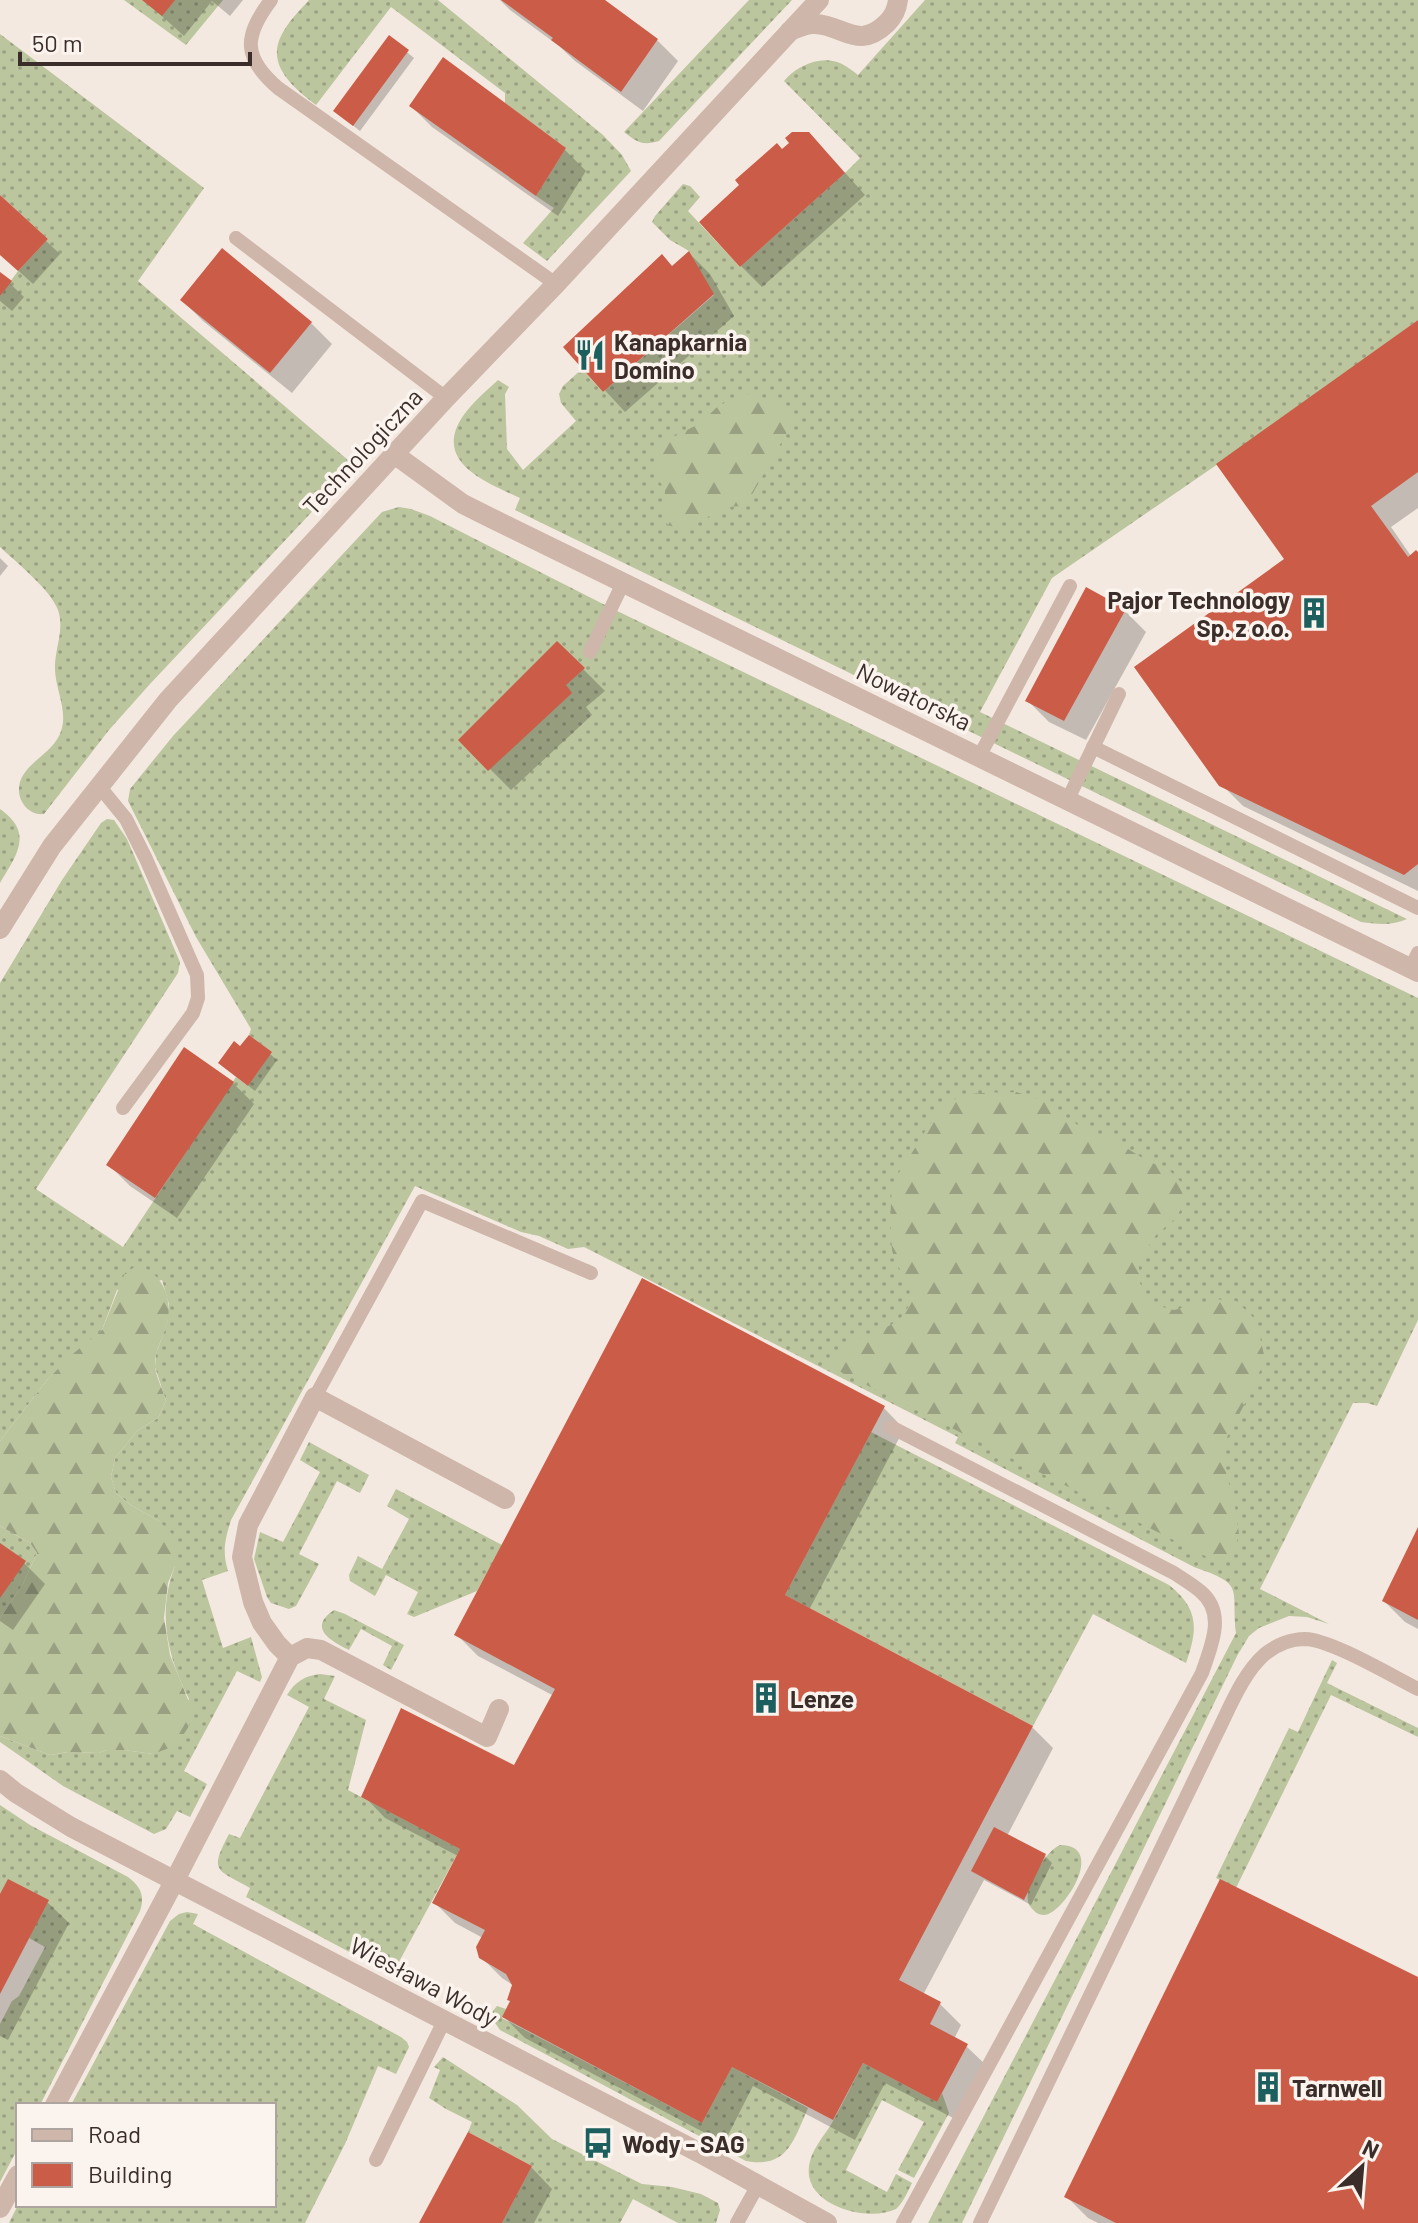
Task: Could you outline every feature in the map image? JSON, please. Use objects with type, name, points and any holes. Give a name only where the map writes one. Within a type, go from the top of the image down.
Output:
[{"type":"street","name":"Technologiczna","points":[[0,929],[52,846],[168,700],[819,0]]},
{"type":"street","points":[[790,31],[814,24],[853,36],[867,35],[880,29],[891,18],[898,0]]},
{"type":"street","name":"Nowatorska","points":[[394,454],[463,504],[1067,801],[1415,965]]},
{"type":"street","points":[[290,1657],[262,1623],[253,1602],[242,1557],[248,1525],[315,1397],[505,1499]]},
{"type":"street","points":[[56,2103],[290,1657],[307,1648],[321,1650],[487,1737],[499,1709]]},
{"type":"street","name":"Wiesława Wody","points":[[0,1780],[71,1827],[700,2153],[827,2223]]},
{"type":"street","points":[[0,2208],[16,2179]]},
{"type":"lane","points":[[271,0],[259,16],[251,46],[253,60],[262,74],[556,284]]},
{"type":"lane","points":[[236,238],[446,398]]},
{"type":"lane","points":[[590,652],[623,583]]},
{"type":"lane","points":[[979,757],[1070,586]]},
{"type":"lane","points":[[1067,801],[1119,694]]},
{"type":"lane","points":[[1093,747],[1418,908]]},
{"type":"lane","points":[[99,786],[126,819],[197,975],[198,998],[193,1013],[123,1108]]},
{"type":"lane","points":[[315,1397],[422,1201],[591,1273]]},
{"type":"lane","points":[[891,1427],[1174,1573],[1203,1592],[1213,1609],[1216,1632],[1202,1673],[903,2223]]},
{"type":"lane","points":[[980,2223],[1217,1733],[1247,1677],[1264,1655],[1283,1643],[1305,1639],[1325,1643],[1418,1689]]},
{"type":"lane","points":[[376,2160],[444,2021]]},
{"type":"lane","points":[[737,2223],[758,2185]]},
{"type":"green space","points":[[124,0],[223,0],[186,45]]},
{"type":"green space","points":[[309,0],[438,0],[603,135],[622,155],[631,171],[547,261],[523,243],[554,208],[536,196],[566,148],[505,103],[505,93],[391,7],[316,105],[285,76],[277,57],[277,47],[284,31]]},
{"type":"green space","points":[[749,0],[792,0],[659,141],[640,142],[624,132]]},
{"type":"green space","points":[[925,0],[1418,0],[1418,320],[1263,433],[1052,578],[980,712],[1407,919],[1390,924],[1361,922],[515,510],[520,498],[479,477],[458,458],[454,446],[455,432],[463,416],[498,380],[509,387],[505,394],[507,449],[523,470],[576,421],[561,403],[559,394],[563,386],[582,369],[603,392],[714,295],[689,251],[670,240],[652,222],[683,184],[690,186],[700,197],[688,211],[740,267],[845,173],[860,158],[784,81],[803,66],[827,60],[844,65],[858,75]]},
{"type":"green space","points":[[0,34],[204,188],[138,281],[355,466],[150,684],[109,730],[44,814],[33,812],[24,805],[19,788],[23,775],[55,742],[62,728],[63,712],[55,670],[60,618],[48,594],[0,547],[0,296],[48,239],[0,195]]},
{"type":"green space","points":[[749,394],[781,405],[794,420],[745,507],[726,508],[689,527],[668,525],[663,516],[665,491],[658,478],[657,451],[667,440],[701,423],[716,408],[731,399]]},
{"type":"green space","points":[[399,507],[430,516],[611,608],[1418,998],[1418,1320],[1377,1406],[1353,1403],[1260,1589],[1329,1624],[1307,1617],[1289,1616],[1259,1628],[1249,1636],[962,2223],[928,2223],[1236,1633],[1233,1590],[1222,1578],[1194,1567],[955,1443],[958,1437],[584,1247],[568,1249],[415,1186],[231,1520],[225,1546],[228,1571],[202,1580],[223,1648],[251,1637],[262,1677],[260,1682],[237,1671],[184,1771],[207,1784],[190,1817],[177,1811],[166,1829],[154,1834],[63,1786],[0,1742],[0,1736],[50,1755],[106,1750],[153,1754],[189,1699],[175,1667],[167,1634],[166,1600],[175,1566],[159,1521],[116,1493],[111,1477],[115,1458],[138,1430],[158,1418],[166,1401],[155,1367],[169,1304],[162,1280],[117,1290],[102,1330],[47,1380],[0,1441],[0,983],[62,880],[101,823],[107,819],[114,820],[127,839],[180,962],[178,973],[36,1189],[123,1247],[236,1077],[248,1086],[271,1052],[249,1035],[251,1029],[196,937],[128,801],[130,789],[173,736],[382,512]]},
{"type":"green space","points":[[0,809],[17,827],[19,844],[0,883]]},
{"type":"green space","points":[[1016,1092],[1042,1100],[1082,1128],[1109,1137],[1170,1171],[1182,1183],[1183,1204],[1177,1217],[1156,1235],[1139,1260],[1139,1281],[1151,1304],[1174,1310],[1215,1299],[1236,1301],[1256,1320],[1265,1359],[1226,1439],[1224,1465],[1239,1534],[1226,1563],[1219,1563],[825,1364],[843,1346],[893,1324],[908,1307],[910,1292],[892,1250],[891,1196],[896,1179],[930,1125],[948,1104],[961,1096]]},
{"type":"green space","points":[[138,1265],[154,1275],[168,1298],[168,1317],[155,1364],[166,1401],[158,1418],[138,1430],[115,1458],[111,1477],[116,1493],[159,1521],[179,1547],[168,1583],[164,1618],[170,1655],[193,1712],[182,1737],[169,1748],[153,1754],[106,1750],[50,1755],[0,1736],[0,1618],[23,1584],[37,1553],[30,1543],[0,1526],[0,1441],[47,1380],[102,1330],[125,1273]]},
{"type":"green space","points":[[871,1432],[1169,1585],[1186,1603],[1193,1620],[1193,1640],[1186,1663],[1093,1614],[1033,1726],[785,1595]]},
{"type":"green space","points":[[309,1442],[369,1475],[360,1493],[337,1481],[299,1554],[319,1564],[296,1606],[289,1609],[271,1603],[254,1559],[260,1532],[283,1542],[320,1472],[300,1460]]},
{"type":"green space","points":[[396,1489],[502,1545],[477,1591],[414,1617],[407,1614],[418,1592],[386,1575],[375,1596],[350,1581],[349,1575],[358,1556],[382,1569],[409,1519],[387,1506]]},
{"type":"green space","points":[[0,1526],[30,1543],[37,1553],[23,1584],[0,1618]]},
{"type":"green space","points":[[334,1610],[404,1645],[391,1670],[383,1665],[392,1646],[361,1629],[349,1650],[329,1638],[322,1623]]},
{"type":"green space","points":[[1332,1660],[1337,1663],[1327,1683],[1418,1728],[1418,1737],[1331,1695],[1236,1888],[1216,1878],[1289,1728],[1298,1732]]},
{"type":"green space","points":[[320,1674],[335,1676],[324,1699],[366,1720],[348,1790],[460,1849],[394,1971],[370,1963],[246,1897],[250,1888],[219,1868],[219,1856],[229,1834],[240,1838],[309,1707],[287,1695],[300,1680]]},
{"type":"green space","points":[[0,1805],[30,1825],[128,1877],[139,1888],[142,1901],[140,1911],[41,2103],[16,2103],[16,2152],[0,2182],[0,2024],[45,1947],[29,1938],[48,1901],[0,1894]]},
{"type":"green space","points":[[1060,1845],[1074,1848],[1080,1856],[1081,1867],[1070,1893],[1052,1912],[1042,1915],[1029,1905],[1028,1892],[1040,1865]]},
{"type":"green space","points":[[179,1914],[198,1914],[193,1924],[401,2037],[409,2047],[396,2074],[378,2066],[345,2144],[305,2223],[9,2223],[17,2207],[276,2207],[276,2103],[72,2103],[170,1921]]},
{"type":"green space","points":[[497,2006],[506,2009],[502,2018],[702,2123],[732,2067],[808,2108],[793,2141],[780,2156],[760,2162],[746,2161],[500,2030],[491,2017]]},
{"type":"green space","points":[[443,2057],[517,2105],[552,2139],[642,2184],[701,2194],[718,2203],[720,2210],[716,2223],[678,2223],[633,2199],[620,2223],[502,2223],[532,2166],[468,2132],[472,2122],[429,2098],[440,2070],[434,2067]]},
{"type":"green space","points":[[863,2063],[937,2102],[942,2093],[949,2113],[914,2178],[898,2170],[924,2122],[882,2100],[846,2170],[887,2192],[896,2174],[912,2183],[899,2206],[884,2213],[854,2212],[839,2207],[816,2191],[810,2180],[812,2154]]},
{"type":"building","points":[[142,0],[175,0],[162,16]]},
{"type":"building","points":[[501,0],[605,0],[658,39],[621,92]]},
{"type":"building","points":[[389,35],[409,50],[353,126],[333,111]]},
{"type":"building","points":[[443,57],[566,148],[536,196],[409,106]]},
{"type":"building","points":[[792,132],[809,132],[845,173],[740,267],[699,222],[739,185],[735,180],[777,143],[782,149],[789,143],[785,138]]},
{"type":"building","points":[[0,195],[48,239],[18,271],[0,255]]},
{"type":"building","points":[[222,248],[312,322],[270,373],[180,300]]},
{"type":"building","points":[[689,251],[714,294],[603,392],[563,347],[662,254],[672,266]]},
{"type":"building","points":[[0,272],[12,281],[0,296]]},
{"type":"building","name":"Pajor Technology Sp. z o.o.","points":[[1418,320],[1418,472],[1371,506],[1408,557],[1416,550],[1418,552],[1418,864],[1404,875],[1219,786],[1134,667],[1284,559],[1216,464]]},
{"type":"building","points":[[1086,587],[1126,609],[1064,721],[1025,701]]},
{"type":"building","points":[[557,641],[585,668],[566,685],[572,693],[488,771],[458,740]]},
{"type":"building","points":[[249,1035],[272,1052],[248,1086],[218,1063],[234,1041],[240,1046]]},
{"type":"building","points":[[184,1047],[234,1082],[155,1198],[106,1165]]},
{"type":"building","name":"Lenze","points":[[642,1278],[885,1406],[785,1595],[1033,1726],[899,1980],[941,2002],[930,2024],[968,2044],[937,2102],[863,2063],[833,2120],[732,2067],[702,2123],[502,2017],[510,2001],[507,2000],[512,1985],[506,1974],[479,1958],[476,1947],[485,1930],[432,1903],[460,1849],[361,1797],[401,1708],[514,1765],[555,1689],[454,1635]]},
{"type":"building","points":[[1418,1527],[1418,1620],[1382,1601]]},
{"type":"building","points":[[0,1543],[26,1561],[0,1598]]},
{"type":"building","points":[[994,1827],[1046,1854],[1024,1900],[971,1871]]},
{"type":"building","points":[[8,1879],[49,1900],[0,1994],[0,1894]]},
{"type":"building","name":"Tarnwell","points":[[1220,1879],[1418,1977],[1418,2223],[1116,2223],[1064,2197]]},
{"type":"building","points":[[468,2132],[532,2166],[502,2223],[419,2223]]},
{"type":"place","name":"Kanapkarnia Domino","points":[[590,355]]},
{"type":"place","name":"Pajor Technology Sp. z o.o.","points":[[1314,613]]},
{"type":"place","name":"Lenze","points":[[766,1698]]},
{"type":"place","name":"Tarnwell","points":[[1268,2087]]},
{"type":"place","name":"Wody - SAG","points":[[598,2143]]}]
